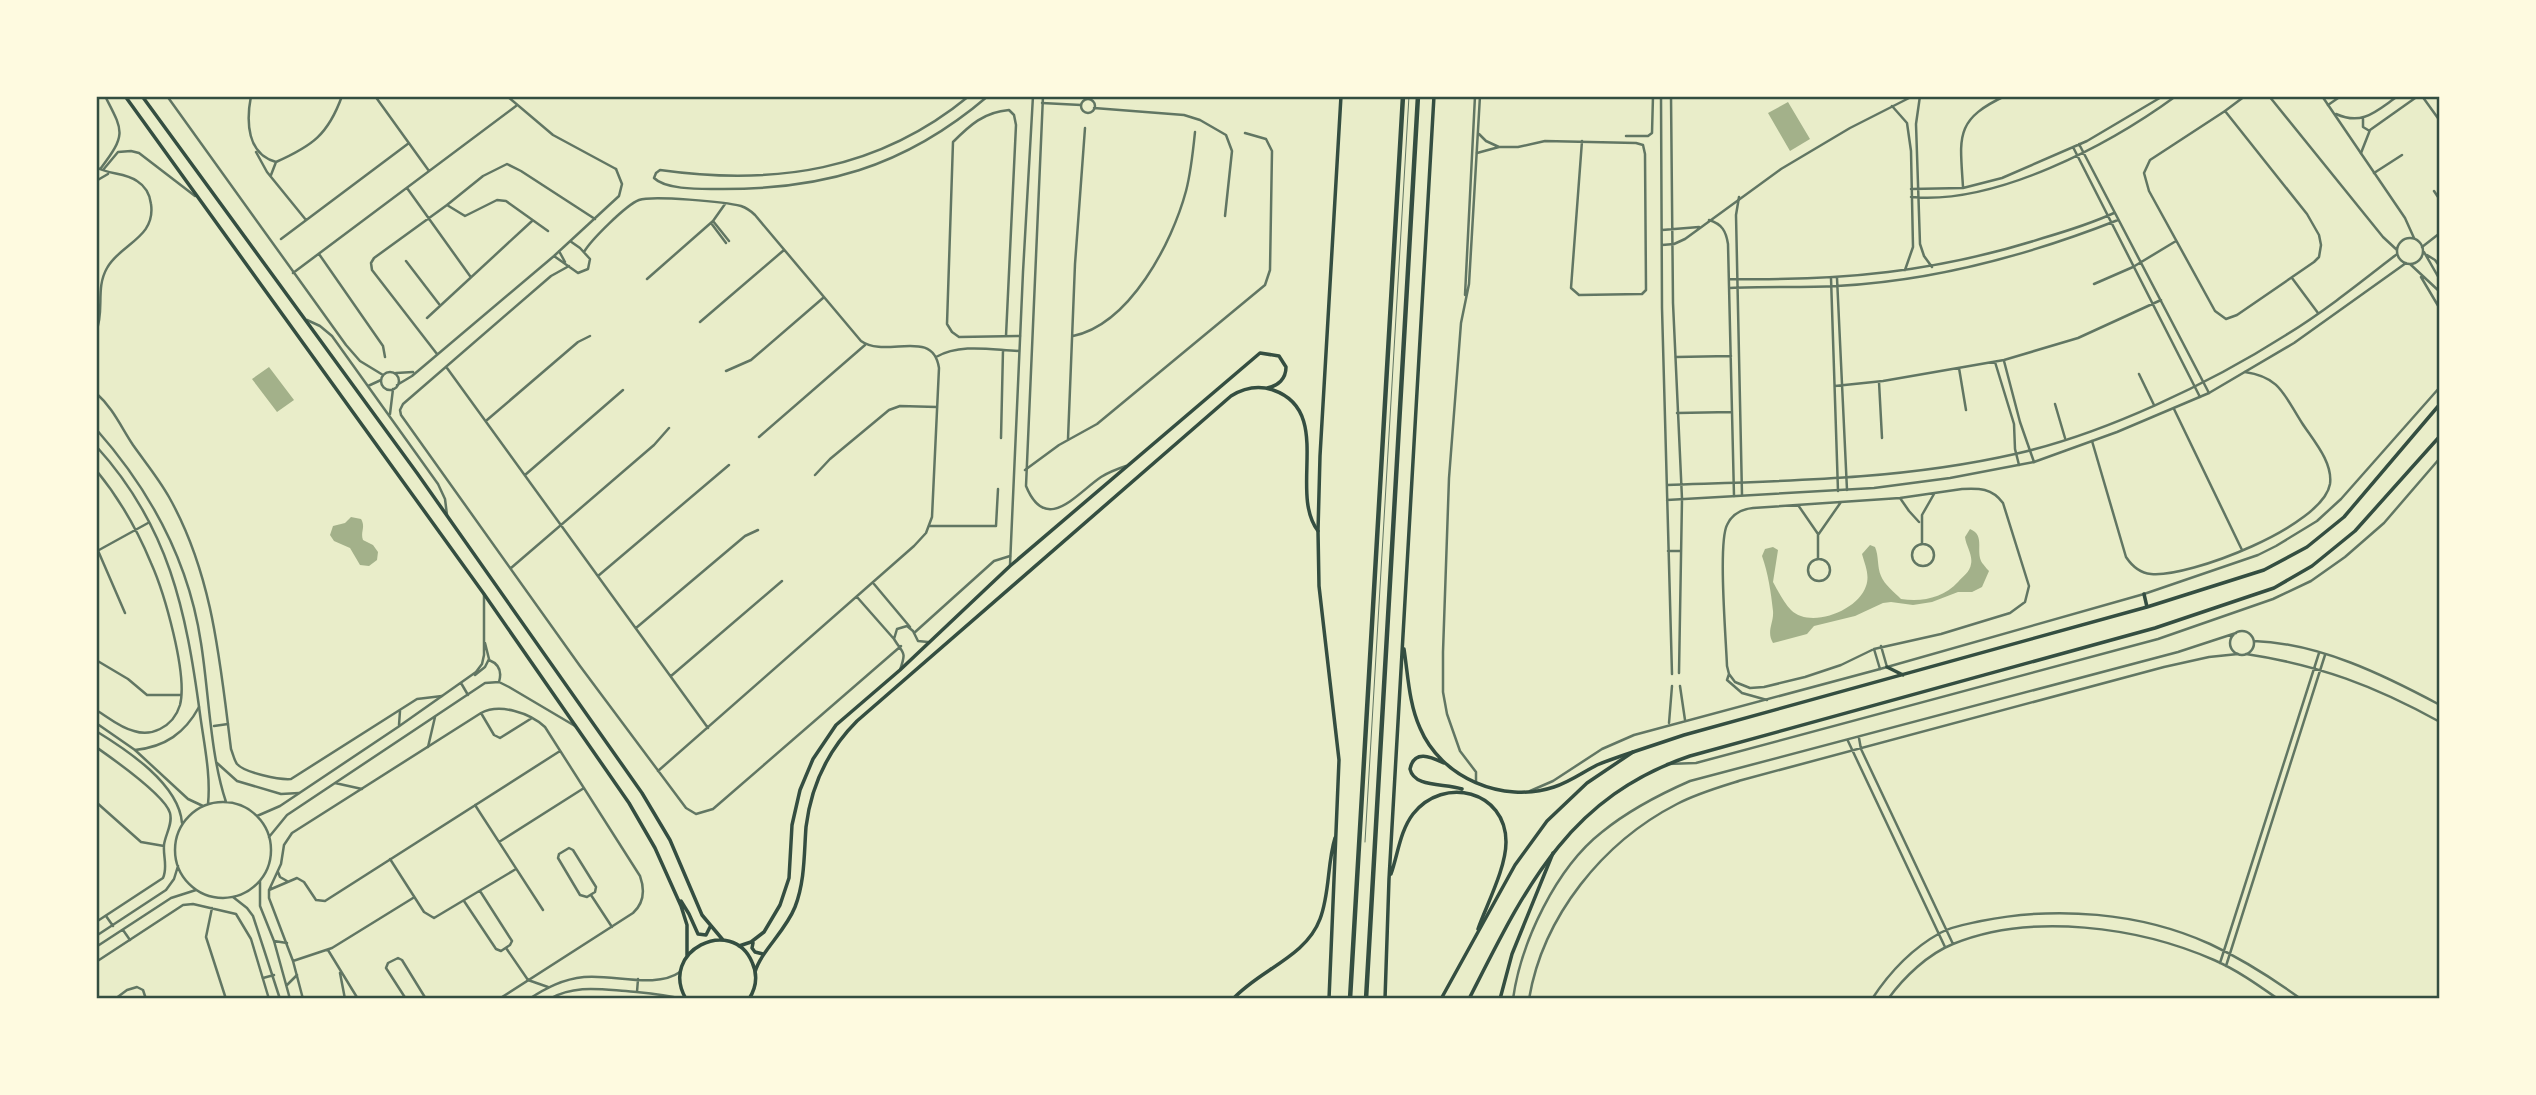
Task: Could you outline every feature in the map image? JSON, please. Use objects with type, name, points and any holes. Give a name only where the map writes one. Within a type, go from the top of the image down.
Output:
[{"type":"highway","points":[[1350,999],[1403,96]]},
{"type":"highway","points":[[1366,999],[1418,96]]},
{"type":"main road","points":[[125,96],[484,594],[642,824],[677,897],[687,925],[687,956],[680,972],[684,999]]},
{"type":"main road","points":[[142,96],[447,515],[642,793],[670,840],[710,926],[723,940],[738,946],[750,957],[755,972],[754,987],[749,999]]},
{"type":"main road","points":[[1329,999],[1339,747],[1319,586],[1318,531],[1320,442],[1340,96]]},
{"type":"main road","points":[[1385,999],[1389,879],[1434,96]]},
{"type":"main road","points":[[755,972],[765,953],[782,933],[794,909],[802,880],[807,819],[813,792],[827,759],[844,734],[1231,396],[1247,389],[1265,388],[1280,382],[1286,374],[1286,368],[1279,356],[1260,353],[1010,566],[931,642],[829,732],[813,759],[800,790],[794,814],[789,878],[784,897],[768,927],[752,946],[754,952],[761,955],[765,953]]},
{"type":"main road","points":[[1265,388],[1282,394],[1301,416],[1308,441],[1306,504],[1318,531]]},
{"type":"main road","points":[[1478,929],[1504,859],[1505,829],[1498,814],[1481,799],[1448,785],[1415,780],[1409,769],[1420,756],[1446,764],[1476,782],[1498,790],[1525,792],[1555,786],[1596,766],[1684,735],[1903,676],[2242,578],[2307,547],[2326,533],[2361,499],[2438,408]]},
{"type":"main road","points":[[1469,999],[1527,889],[1553,853],[1604,800],[1645,774],[1667,764],[2155,628],[2274,588],[2312,566],[2355,531],[2440,436]]},
{"type":"main road","points":[[2144,594],[2147,607]]},
{"type":"main road","points":[[1402,641],[1416,717],[1425,739],[1446,764]]},
{"type":"main road","points":[[1887,667],[1903,676]]},
{"type":"main road","points":[[1441,999],[1515,865],[1547,821],[1587,783],[1633,752]]},
{"type":"main road","points":[[1389,879],[1405,828],[1413,814],[1424,803],[1438,795],[1453,790],[1467,792]]},
{"type":"main road","points":[[1233,999],[1259,975],[1306,943],[1316,928],[1323,911],[1337,833]]},
{"type":"main road","points":[[1500,999],[1512,954],[1553,853]]},
{"type":"main road","points":[[677,897],[698,934],[708,934],[710,926]]},
{"type":"main road","points":[[687,956],[703,943],[723,940]]},
{"type":"main road","points":[[738,946],[754,941]]},
{"type":"street","points":[[100,169],[114,149],[120,126],[116,113],[105,96]]},
{"type":"street","points":[[167,96],[355,356],[383,375]]},
{"type":"street","points":[[251,96],[249,129],[262,165],[306,221]]},
{"type":"street","points":[[255,149],[268,160],[276,162],[295,155],[311,144],[329,123],[342,96]]},
{"type":"street","points":[[375,96],[429,171]]},
{"type":"street","points":[[390,417],[390,398],[397,385],[554,256],[621,194],[622,184],[616,169],[559,139],[507,96]]},
{"type":"street","points":[[969,96],[909,136],[867,154],[828,166],[788,174],[740,177],[695,176],[660,170],[654,178],[658,182],[674,186],[739,190],[789,187],[822,181],[873,166],[932,139],[988,96]]},
{"type":"street","points":[[1043,96],[1026,486],[1040,506],[1054,509],[1068,505],[1104,475],[1130,465]]},
{"type":"street","points":[[1475,96],[1465,295],[1449,478],[1443,692],[1454,738],[1464,759],[1476,772],[1476,782]]},
{"type":"street","points":[[1465,295],[1469,284],[1480,96]]},
{"type":"street","points":[[1626,136],[1648,136],[1652,133],[1653,96]]},
{"type":"street","points":[[1661,96],[1662,308],[1672,674]]},
{"type":"street","points":[[1671,96],[1674,308],[1682,499],[1679,673]]},
{"type":"street","points":[[1662,245],[1674,244],[1739,197],[1823,143],[1913,96]]},
{"type":"street","points":[[1920,96],[1916,116],[1920,244],[1924,257],[1933,267]]},
{"type":"street","points":[[1963,188],[1960,143],[1964,130],[1976,112],[2005,96]]},
{"type":"street","points":[[1911,189],[1963,188],[2002,178],[2079,144],[2129,118],[2163,96]]},
{"type":"street","points":[[1911,197],[1944,197],[1981,192],[2025,177],[2083,152],[2176,96]]},
{"type":"street","points":[[2225,111],[2307,214],[2319,235],[2321,245],[2319,257],[2292,278],[2226,319],[2215,311],[2176,241],[2145,181],[2146,165],[2245,96]]},
{"type":"street","points":[[2269,96],[2383,237],[2419,275],[2440,292]]},
{"type":"street","points":[[2322,96],[2410,227],[2440,280]]},
{"type":"street","points":[[2328,105],[2341,96]]},
{"type":"street","points":[[2332,112],[2347,118],[2363,119],[2398,96]]},
{"type":"street","points":[[2361,153],[2370,130],[2420,96],[2440,121]]},
{"type":"street","points":[[1010,566],[1032,97]]},
{"type":"street","points":[[1081,105],[1085,100],[1090,100],[1094,103],[1094,108]]},
{"type":"street","points":[[1042,103],[1081,105]]},
{"type":"street","points":[[1081,105],[1086,113],[1094,108],[1184,115],[1200,120],[1225,134],[1232,151],[1225,216]]},
{"type":"street","points":[[293,273],[516,106]]},
{"type":"street","points":[[1892,106],[1903,116],[1909,130],[1913,247],[1904,271]]},
{"type":"street","points":[[1006,336],[1016,125],[1014,115],[1009,110],[995,111],[976,120],[953,142],[947,324],[959,337],[1020,336]]},
{"type":"street","points":[[2363,119],[2363,127],[2370,130]]},
{"type":"street","points":[[1068,439],[1075,264],[1085,128]]},
{"type":"street","points":[[1073,336],[1093,329],[1112,315],[1131,296],[1159,256],[1183,199],[1195,132]]},
{"type":"street","points":[[1025,470],[1068,439],[1090,429],[1105,418],[1266,283],[1270,270],[1272,151],[1266,139],[1245,133]]},
{"type":"street","points":[[1473,133],[1499,147]]},
{"type":"street","points":[[1477,153],[1540,141],[1581,141],[1636,143],[1645,147],[1646,290],[1642,294],[1579,295],[1571,288],[1581,141]]},
{"type":"street","points":[[281,239],[409,143]]},
{"type":"street","points":[[2079,144],[2209,393]]},
{"type":"street","points":[[2073,147],[2200,397]]},
{"type":"street","points":[[114,149],[118,152]]},
{"type":"street","points":[[100,169],[118,152],[139,153],[198,198]]},
{"type":"street","points":[[2374,173],[2402,155]]},
{"type":"street","points":[[272,178],[271,170],[276,162]]},
{"type":"street","points":[[437,354],[370,265],[374,258],[483,176],[507,164],[595,219]]},
{"type":"street","points":[[96,332],[100,318],[102,278],[110,262],[142,236],[150,221],[152,208],[148,194],[140,182],[126,175],[100,169]]},
{"type":"street","points":[[96,181],[110,173]]},
{"type":"street","points":[[407,188],[470,276]]},
{"type":"street","points":[[2434,191],[2440,200]]},
{"type":"street","points":[[1739,197],[1736,215],[1742,495]]},
{"type":"street","points":[[584,252],[597,236],[638,201],[649,199],[738,205],[750,210],[866,344],[881,348],[923,346],[936,357],[939,368],[929,526],[921,540],[658,771]]},
{"type":"street","points":[[447,205],[465,216],[497,200],[506,201],[548,231]]},
{"type":"street","points":[[647,279],[712,222],[725,204]]},
{"type":"street","points":[[1662,204],[1672,204]]},
{"type":"street","points":[[1730,279],[1837,278],[1933,267],[2024,244],[2114,213]]},
{"type":"street","points":[[1709,220],[1721,225],[1725,230],[1728,244],[1734,496]]},
{"type":"street","points":[[1730,288],[1837,286],[1933,274],[2026,252],[2118,220]]},
{"type":"street","points":[[426,318],[532,221]]},
{"type":"street","points":[[712,222],[727,242]]},
{"type":"street","points":[[1662,230],[1699,227]]},
{"type":"street","points":[[1667,500],[1847,491],[1937,480],[2034,462],[2209,393],[2294,343],[2408,264],[2418,261],[2423,249],[2440,233]]},
{"type":"street","points":[[575,237],[580,248]]},
{"type":"street","points":[[1667,485],[1837,479],[1913,472],[2031,450],[2154,405],[2273,343],[2318,313],[2397,252],[2403,239],[2414,238]]},
{"type":"street","points":[[559,251],[565,262],[578,272],[588,270],[590,262],[584,252],[570,241]]},
{"type":"street","points":[[2094,284],[2133,267],[2176,241]]},
{"type":"street","points":[[2024,244],[2026,252]]},
{"type":"street","points":[[700,322],[784,250]]},
{"type":"street","points":[[319,254],[383,346],[385,358]]},
{"type":"street","points":[[554,256],[565,262]]},
{"type":"street","points":[[2427,256],[2435,260],[2440,267]]},
{"type":"street","points":[[406,261],[439,304]]},
{"type":"street","points":[[569,266],[551,276],[403,404],[401,415],[658,771],[691,812],[708,812],[901,646]]},
{"type":"street","points":[[2419,275],[2440,309]]},
{"type":"street","points":[[1830,278],[1838,491]]},
{"type":"street","points":[[1837,278],[1847,491]]},
{"type":"street","points":[[2292,278],[2318,313]]},
{"type":"street","points":[[726,371],[751,360],[824,297]]},
{"type":"street","points":[[1835,386],[1879,382],[2004,360],[2078,338],[2161,299]]},
{"type":"street","points":[[1662,308],[1674,308]]},
{"type":"street","points":[[305,319],[328,332],[368,386],[442,491],[447,515]]},
{"type":"street","points":[[486,421],[578,342],[590,337]]},
{"type":"street","points":[[759,437],[866,344]]},
{"type":"street","points":[[936,357],[947,350],[958,348],[1019,351]]},
{"type":"street","points":[[1001,438],[1003,350]]},
{"type":"street","points":[[1676,357],[1731,356]]},
{"type":"street","points":[[2004,360],[2020,422],[2034,462]]},
{"type":"street","points":[[1995,362],[2014,424],[2019,465]]},
{"type":"street","points":[[447,367],[708,728]]},
{"type":"street","points":[[1959,368],[1966,410]]},
{"type":"street","points":[[368,386],[381,380],[383,375],[389,372],[416,371]]},
{"type":"street","points":[[2092,441],[2126,557],[2140,571],[2149,574],[2171,572],[2242,550],[2283,531],[2313,510],[2327,495],[2330,476],[2323,456],[2274,382],[2261,375],[2245,372]]},
{"type":"street","points":[[394,373],[398,379],[397,385]]},
{"type":"street","points":[[2139,374],[2154,405]]},
{"type":"street","points":[[381,380],[385,388],[393,389]]},
{"type":"street","points":[[1879,382],[1882,438]]},
{"type":"street","points":[[1525,792],[1553,780],[1610,745],[1669,723],[1767,700],[2144,594],[2258,555],[2317,521],[2342,499],[2440,387]]},
{"type":"street","points":[[525,475],[623,390]]},
{"type":"street","points":[[96,393],[116,415],[133,445],[161,484],[187,534],[201,569],[212,610],[233,754],[240,767],[291,779],[425,696],[442,696]]},
{"type":"street","points":[[2055,404],[2065,438]]},
{"type":"street","points":[[816,475],[830,459],[889,410],[900,406],[937,407]]},
{"type":"street","points":[[2174,409],[2242,550]]},
{"type":"street","points":[[1677,414],[1732,411]]},
{"type":"street","points":[[511,568],[654,445],[669,428]]},
{"type":"street","points":[[96,429],[129,469],[156,512],[176,554],[193,604],[201,642],[217,763],[226,802]]},
{"type":"street","points":[[97,449],[120,475],[150,522],[169,565],[184,611],[209,784],[208,804]]},
{"type":"street","points":[[1667,764],[1696,763],[2158,639],[2273,600],[2311,581],[2345,557],[2393,514],[2440,458]]},
{"type":"street","points":[[598,576],[729,466]]},
{"type":"street","points":[[96,470],[136,530],[152,564],[165,601],[177,657],[181,695],[179,708],[173,719],[151,732],[132,731],[96,710]]},
{"type":"street","points":[[1979,488],[1991,491],[2000,498],[2027,581],[2028,597],[2022,606],[2004,615],[1941,635],[1881,646],[1830,669],[1764,687],[1744,687],[1735,682],[1727,666],[1724,546],[1727,524],[1736,514],[1746,509],[1934,494],[1979,488]]},
{"type":"street","points":[[929,526],[996,526],[998,489]]},
{"type":"street","points":[[1922,544],[1920,523],[1924,508],[1934,494]]},
{"type":"street","points":[[1900,498],[1920,523]]},
{"type":"street","points":[[1818,535],[1841,502]]},
{"type":"street","points":[[1798,505],[1818,535],[1818,559]]},
{"type":"street","points":[[147,517],[156,512]]},
{"type":"street","points":[[125,613],[97,548],[150,522]]},
{"type":"street","points":[[636,628],[745,536],[758,530]]},
{"type":"street","points":[[1922,544],[1931,548],[1934,556],[1925,566],[1916,564],[1912,556],[1915,548],[1922,544]]},
{"type":"street","points":[[1668,551],[1681,551]]},
{"type":"street","points":[[914,633],[995,561],[1010,556]]},
{"type":"street","points":[[1818,559],[1826,562],[1830,570],[1826,578],[1814,580],[1808,573],[1810,564],[1818,559]]},
{"type":"street","points":[[671,676],[782,581]]},
{"type":"street","points":[[873,583],[910,627],[918,641],[931,642]]},
{"type":"street","points":[[471,676],[483,660],[484,594]]},
{"type":"street","points":[[857,597],[901,646],[904,655],[900,670]]},
{"type":"street","points":[[894,639],[897,629],[910,627]]},
{"type":"street","points":[[1513,999],[1516,978],[1531,934],[1552,891],[1574,862],[1600,834],[1654,797],[1690,782],[2178,652],[2235,633],[2247,632],[2254,641],[2277,643],[2325,655],[2404,686],[2440,705]]},
{"type":"street","points":[[2235,633],[2230,646],[2238,654]]},
{"type":"street","points":[[484,641],[489,659],[500,671],[499,682]]},
{"type":"street","points":[[2246,654],[2252,649],[2254,641]]},
{"type":"street","points":[[1881,646],[1887,667]]},
{"type":"street","points":[[1874,649],[1880,669]]},
{"type":"street","points":[[2220,963],[2319,653]]},
{"type":"street","points":[[1529,999],[1540,959],[1566,906],[1588,875],[1630,834],[1660,813],[1706,791],[2182,662],[2238,654],[2321,669],[2405,703],[2440,722]]},
{"type":"street","points":[[2226,967],[2325,655]]},
{"type":"street","points":[[257,816],[275,809],[398,727],[485,667],[489,659]]},
{"type":"street","points":[[96,660],[124,676],[146,695],[181,695]]},
{"type":"street","points":[[1729,674],[1727,680],[1735,689],[1767,700]]},
{"type":"street","points":[[269,836],[282,820],[485,683],[499,682],[576,727]]},
{"type":"street","points":[[461,683],[468,695]]},
{"type":"street","points":[[1669,723],[1672,686]]},
{"type":"street","points":[[1680,686],[1685,720]]},
{"type":"street","points":[[135,750],[155,747],[173,738],[188,724],[199,707]]},
{"type":"street","points":[[303,999],[287,943],[270,902],[269,890],[289,837],[481,713],[502,709],[533,718],[545,727],[642,883],[642,897],[639,906],[612,927],[499,999]]},
{"type":"street","points":[[398,727],[400,711]]},
{"type":"street","points":[[481,713],[494,736],[500,738],[533,718]]},
{"type":"street","points":[[428,747],[435,717]]},
{"type":"street","points":[[96,723],[135,750],[184,796],[203,806]]},
{"type":"street","points":[[212,726],[228,724]]},
{"type":"street","points":[[96,731],[145,767],[170,791],[179,807],[183,824]]},
{"type":"street","points":[[1859,738],[1861,749],[1953,944]]},
{"type":"street","points":[[1848,741],[1946,947]]},
{"type":"street","points":[[96,747],[130,772],[167,807],[171,819],[164,846],[166,870],[163,878],[96,922]]},
{"type":"street","points":[[269,890],[294,878],[302,880],[316,900],[323,902],[561,750]]},
{"type":"street","points":[[217,763],[237,781],[279,793],[299,793]]},
{"type":"street","points":[[335,783],[362,789]]},
{"type":"street","points":[[499,842],[584,788]]},
{"type":"street","points":[[96,802],[138,840],[164,846]]},
{"type":"street","points":[[226,802],[240,805],[257,816],[269,836],[270,862],[260,880],[248,891],[233,897],[214,897],[197,890],[182,876],[175,849],[183,824],[192,814],[208,804],[226,802]]},
{"type":"street","points":[[475,805],[543,910]]},
{"type":"street","points":[[567,849],[573,850],[596,886],[596,891],[591,895],[580,895],[558,859],[558,855],[567,849]]},
{"type":"street","points":[[390,859],[426,915],[434,918],[516,869]]},
{"type":"street","points":[[96,936],[166,890],[174,879],[178,866]]},
{"type":"street","points":[[278,872],[280,877],[287,881]]},
{"type":"street","points":[[260,880],[259,900],[290,999]]},
{"type":"street","points":[[96,947],[172,898],[197,890]]},
{"type":"street","points":[[464,901],[496,949],[501,951],[506,948],[512,941],[480,891]]},
{"type":"street","points":[[591,895],[612,927]]},
{"type":"street","points":[[233,897],[247,908],[256,922],[281,999]]},
{"type":"street","points":[[293,961],[328,950],[414,897]]},
{"type":"street","points":[[96,962],[183,905],[193,904],[233,912],[240,918],[251,940],[270,999]]},
{"type":"street","points":[[212,908],[206,937],[226,999]]},
{"type":"street","points":[[1872,999],[1896,968],[1940,933],[1990,919],[2026,914],[2065,913],[2107,916],[2172,931],[2223,951],[2274,979],[2301,999]]},
{"type":"street","points":[[106,916],[113,926]]},
{"type":"street","points":[[256,922],[265,919]]},
{"type":"street","points":[[1888,999],[1912,972],[1946,947],[1982,935],[2021,928],[2088,929],[2128,934],[2176,946],[2220,963],[2278,999]]},
{"type":"street","points":[[123,930],[130,940]]},
{"type":"street","points":[[274,941],[287,943]]},
{"type":"street","points":[[506,948],[528,981],[548,987]]},
{"type":"street","points":[[328,950],[358,999]]},
{"type":"street","points":[[405,999],[386,968],[398,958],[402,960],[426,999]]},
{"type":"street","points":[[339,970],[345,999]]},
{"type":"street","points":[[528,999],[548,987],[583,977],[664,980],[680,972]]},
{"type":"street","points":[[264,978],[274,975]]},
{"type":"street","points":[[287,985],[297,975]]},
{"type":"street","points":[[637,992],[638,979]]},
{"type":"street","points":[[115,999],[127,990],[137,987],[143,990],[146,999]]},
{"type":"street","points":[[549,999],[583,988],[684,999]]},
{"type":"lane","points":[[1365,842],[1409,96]]},
{"type":"shaded area","points":[[1788,102],[1810,139],[1790,151],[1768,113]]},
{"type":"shaded area","points":[[269,367],[294,400],[277,412],[252,379]]},
{"type":"shaded area","points":[[351,517],[361,519],[363,540],[373,545],[378,552],[377,560],[369,566],[360,565],[350,548],[334,541],[330,535],[333,526],[345,523]]},
{"type":"shaded area","points":[[1970,529],[1979,539],[1981,561],[1989,571],[1982,587],[1972,592],[1958,592],[1932,602],[1913,605],[1883,603],[1855,616],[1814,626],[1807,634],[1773,643],[1770,635],[1772,604],[1762,556],[1765,549],[1773,547],[1778,550],[1773,582],[1788,607],[1799,615],[1821,617],[1844,610],[1861,595],[1867,578],[1862,554],[1870,545],[1875,547],[1882,579],[1901,599],[1925,599],[1946,592],[1970,567],[1971,557],[1965,537]]}]
